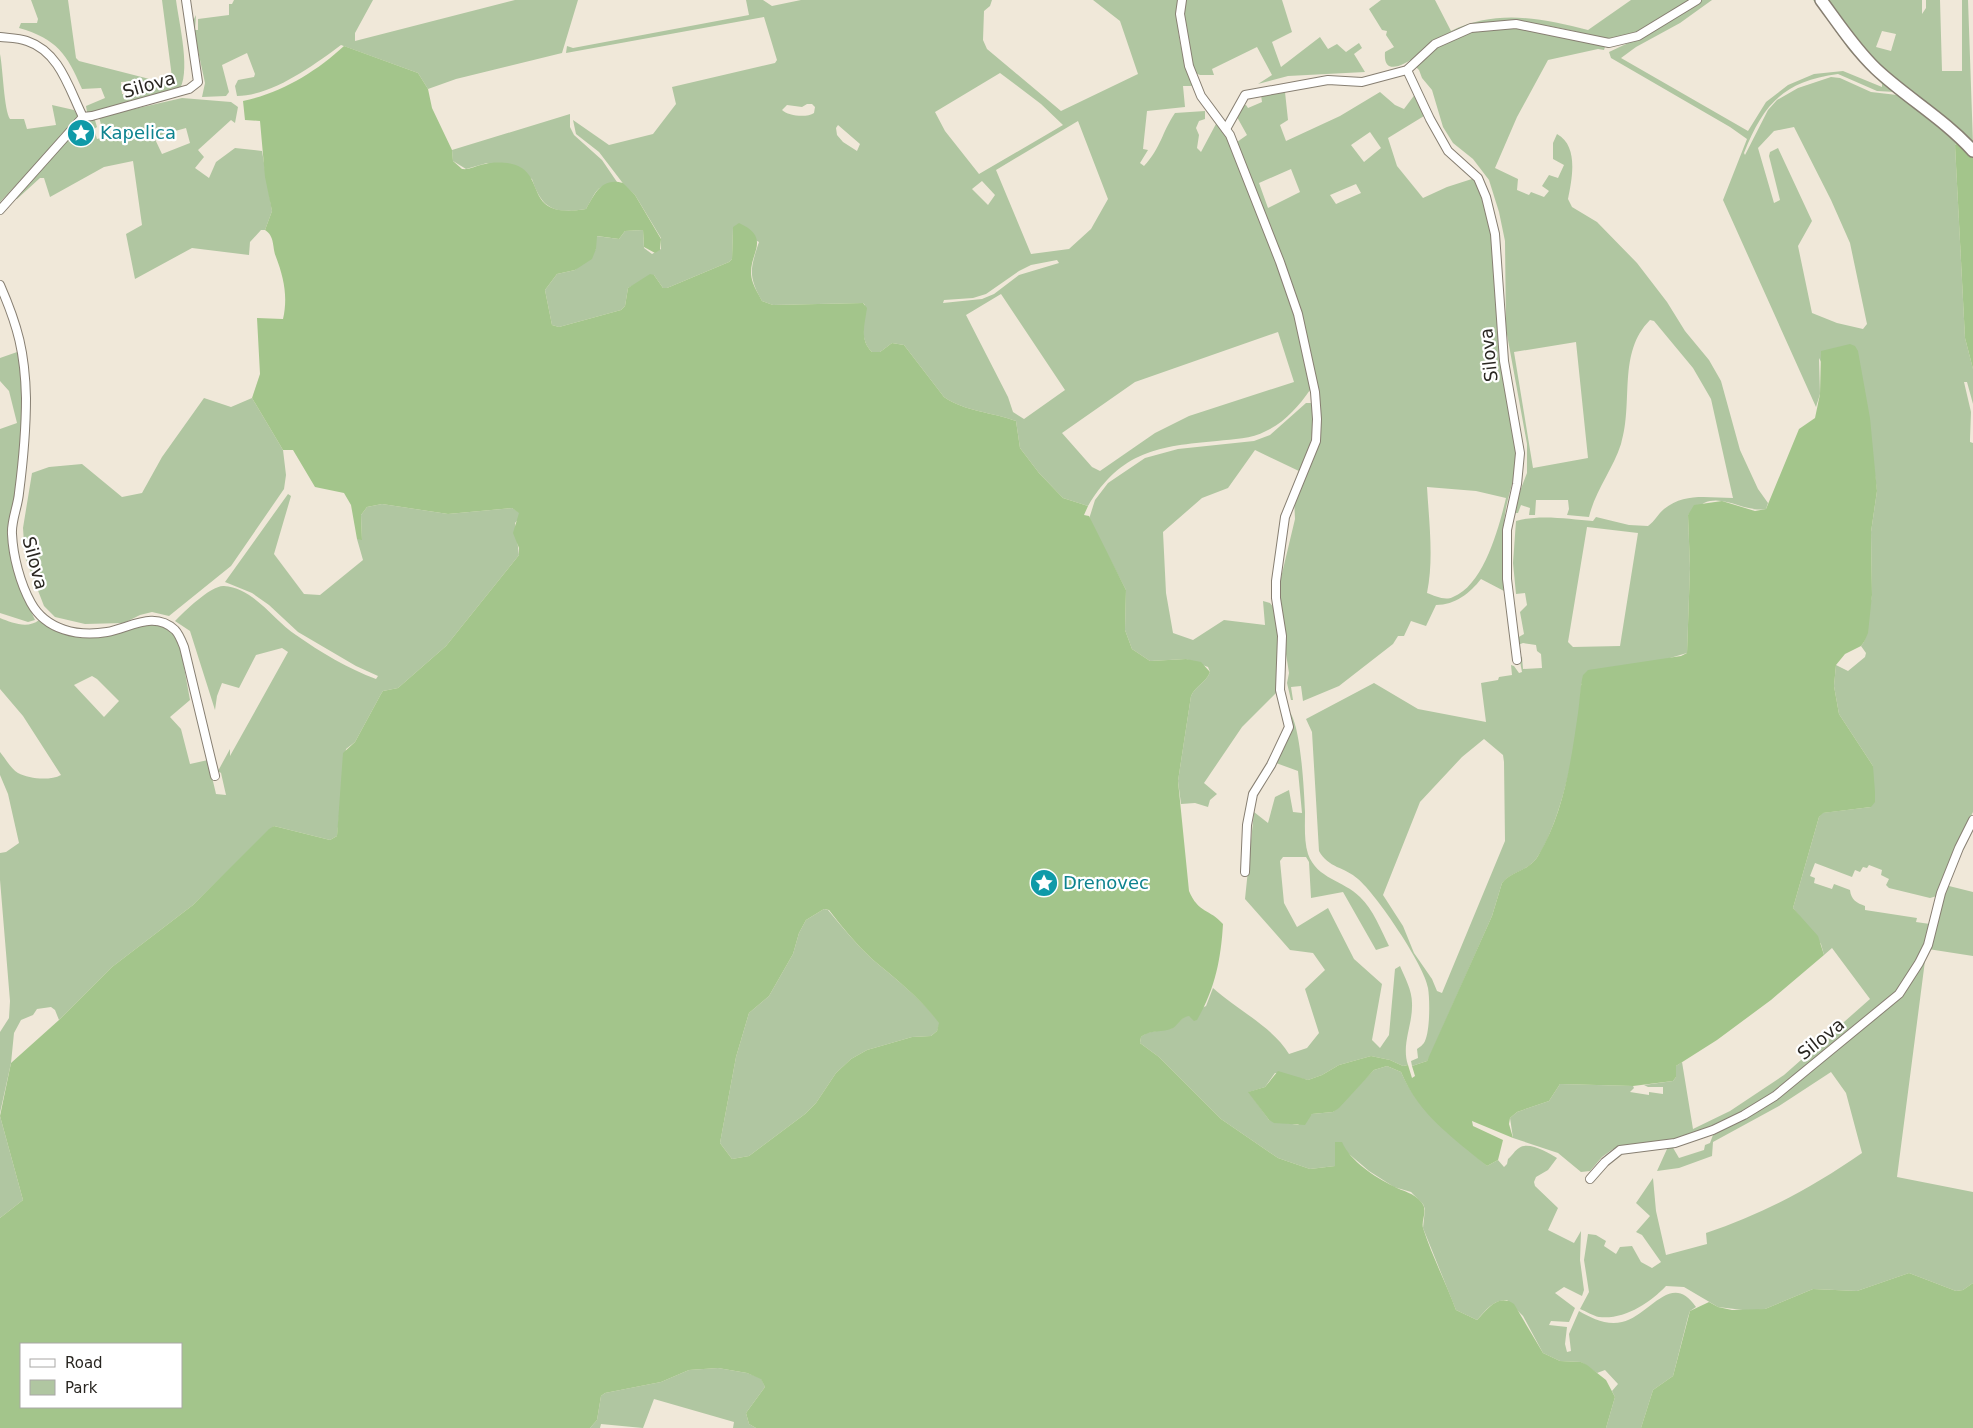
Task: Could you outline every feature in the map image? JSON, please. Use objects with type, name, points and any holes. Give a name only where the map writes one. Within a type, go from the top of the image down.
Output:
[{"type":"street","name":"Silova","points":[[83,117],[136,106],[189,89],[198,82],[186,0]]},
{"type":"street","points":[[1182,0],[1180,14],[1189,66],[1201,96],[1230,135],[1280,262],[1298,314],[1315,392],[1317,419],[1316,441],[1285,517],[1276,581],[1276,598],[1282,636],[1280,690],[1289,727],[1271,765],[1253,794],[1247,825],[1245,872]]},
{"type":"street","points":[[1226,129],[1245,95],[1328,80],[1362,82],[1407,70],[1435,44],[1471,28],[1516,24],[1609,43],[1638,36],[1697,0]]},
{"type":"street","points":[[1821,0],[1877,70],[1944,122],[1973,151]]},
{"type":"street","points":[[0,37],[28,41],[48,55],[61,68],[83,117],[0,210]]},
{"type":"street","name":"Silova","points":[[1407,70],[1430,120],[1448,151],[1478,178],[1486,197],[1496,234],[1504,360],[1520,454],[1517,484],[1507,530],[1507,580],[1517,660]]},
{"type":"street","name":"Silova","points":[[0,285],[23,347],[26,399],[24,447],[19,495],[11,532],[15,558],[31,603],[42,618],[60,629],[78,633],[109,632],[149,620],[176,630],[184,647],[215,776]]},
{"type":"street","name":"Silova","points":[[1590,1179],[1605,1162],[1620,1150],[1675,1143],[1713,1130],[1744,1115],[1775,1096],[1898,994],[1919,964],[1928,945],[1941,893],[1959,848],[1973,820]]},
{"type":"green space","points":[[31,0],[68,0],[76,58],[79,61],[173,85],[162,0],[176,0],[184,61],[182,84],[178,92],[91,114],[87,112],[86,106],[105,98],[101,88],[82,89],[71,66],[59,49],[43,37],[19,28],[21,23],[37,23],[38,19]],"holes":[[[142,81],[144,94],[122,94],[121,82]]]},
{"type":"green space","points":[[234,0],[373,0],[355,33],[355,41],[515,0],[578,0],[562,53],[456,79],[428,89],[418,73],[341,45],[305,70],[278,85],[250,95],[237,96],[235,86],[238,80],[254,77],[255,74],[247,53],[222,65],[229,92],[226,96],[202,97],[205,83],[192,23],[196,15],[195,30],[198,30],[198,19],[229,15],[229,4],[232,4]]},
{"type":"green space","points":[[746,0],[763,0],[772,6],[801,0],[992,0],[990,6],[984,11],[983,40],[987,49],[1061,111],[1138,74],[1120,21],[1093,0],[1179,0],[1179,33],[1192,86],[1183,86],[1185,107],[1147,111],[1143,149],[1148,150],[1140,163],[1144,166],[1150,159],[1175,113],[1205,111],[1205,119],[1199,121],[1196,128],[1199,135],[1197,148],[1201,152],[1217,122],[1227,136],[1281,272],[1297,322],[1310,390],[1285,419],[1273,428],[1260,434],[1159,449],[1143,455],[1114,473],[1088,506],[1063,498],[1039,473],[1020,448],[1016,421],[961,406],[944,397],[904,345],[892,343],[880,352],[872,352],[865,342],[863,323],[865,305],[863,303],[773,305],[762,301],[754,285],[752,272],[759,242],[733,228],[732,259],[729,262],[667,288],[663,288],[654,275],[628,288],[625,306],[621,310],[559,327],[552,325],[545,290],[557,274],[575,270],[596,249],[596,236],[619,239],[625,231],[643,230],[644,248],[652,254],[661,249],[661,238],[635,195],[625,186],[599,152],[576,134],[573,120],[609,145],[653,134],[676,104],[672,87],[775,63],[777,60],[764,17],[566,53],[567,46],[573,48],[749,15]],"holes":[[[1000,73],[1041,104],[1063,125],[979,174],[945,131],[935,112]],[[812,104],[815,107],[814,113],[802,116],[789,114],[782,110],[787,105],[802,107]],[[1078,121],[1108,199],[1091,229],[1069,249],[1031,254],[996,170]],[[838,125],[860,144],[857,151],[843,142],[837,135],[836,128]],[[982,181],[995,195],[988,205],[972,189]],[[1057,260],[1059,263],[1019,275],[994,294],[982,299],[943,303],[944,300],[973,298],[986,294],[1031,265]],[[1001,294],[1065,390],[1024,419],[1013,412],[1008,397],[966,315]],[[1278,332],[1294,382],[1189,416],[1155,433],[1100,471],[1092,467],[1062,433],[1135,382]]]},
{"type":"green space","points":[[1185,0],[1282,0],[1292,32],[1272,42],[1281,67],[1320,37],[1328,49],[1337,44],[1346,52],[1359,43],[1362,48],[1354,54],[1365,72],[1288,76],[1258,84],[1272,75],[1257,47],[1212,69],[1214,75],[1200,75],[1193,72],[1183,24]]},
{"type":"green space","points":[[1381,0],[1435,0],[1451,31],[1468,24],[1502,18],[1536,19],[1588,30],[1631,0],[1692,0],[1643,29],[1611,39],[1597,38],[1574,31],[1532,23],[1490,22],[1476,24],[1452,31],[1407,62],[1391,67],[1386,62],[1385,52],[1394,47],[1386,35],[1387,31],[1382,30],[1369,9]]},
{"type":"green space","points":[[1702,0],[1712,0],[1680,23],[1636,47],[1621,58],[1748,131],[1766,102],[1788,85],[1814,74],[1843,71],[1882,87],[1882,84],[1850,51],[1813,0],[1816,0],[1844,39],[1958,143],[1955,145],[1965,338],[1973,369],[1973,404],[1967,382],[1964,382],[1971,412],[1970,442],[1973,443],[1973,812],[1958,841],[1937,896],[1930,898],[1889,888],[1886,885],[1889,879],[1881,875],[1882,870],[1869,865],[1867,868],[1863,867],[1860,872],[1855,870],[1852,877],[1815,863],[1810,876],[1815,878],[1814,883],[1832,889],[1834,884],[1850,890],[1853,899],[1865,906],[1865,910],[1917,918],[1916,922],[1930,924],[1920,956],[1892,997],[1786,1086],[1729,1121],[1692,1135],[1652,1145],[1613,1149],[1602,1157],[1590,1171],[1581,1172],[1558,1153],[1513,1138],[1510,1118],[1517,1112],[1549,1101],[1560,1084],[1633,1086],[1634,1088],[1630,1092],[1649,1095],[1649,1092],[1663,1094],[1663,1087],[1648,1087],[1644,1085],[1673,1081],[1676,1077],[1676,1066],[1682,1062],[1693,1129],[1730,1111],[1784,1075],[1870,999],[1832,948],[1824,955],[1821,944],[1793,908],[1819,817],[1822,813],[1871,807],[1873,766],[1839,714],[1834,686],[1836,665],[1848,671],[1865,657],[1866,653],[1861,646],[1864,642],[1872,595],[1871,532],[1877,491],[1873,460],[1819,358],[1820,394],[1816,407],[1723,200],[1747,139],[1730,127],[1611,58],[1609,52],[1658,29]],"holes":[[[1838,74],[1877,91],[1895,92],[1897,95],[1871,92],[1840,78],[1831,77],[1798,88],[1777,100],[1768,110],[1745,155],[1744,153],[1759,121],[1768,109],[1778,98],[1789,89],[1803,83],[1819,77]],[[1794,127],[1831,200],[1850,243],[1867,324],[1863,329],[1837,323],[1812,313],[1798,246],[1812,221],[1778,148],[1770,152],[1769,156],[1780,200],[1774,203],[1758,148],[1774,131]]]},
{"type":"green space","points":[[1828,0],[1922,0],[1922,14],[1926,8],[1926,0],[1940,0],[1942,71],[1962,71],[1962,0],[1968,0],[1973,144],[1951,123],[1882,66],[1860,42]],"holes":[[[1882,31],[1896,34],[1891,51],[1876,47]]]},
{"type":"green space","points":[[1508,25],[1603,45],[1605,47],[1604,50],[1598,49],[1548,60],[1517,117],[1495,168],[1518,179],[1517,190],[1529,195],[1531,192],[1544,197],[1549,191],[1542,186],[1549,175],[1558,178],[1564,165],[1553,159],[1553,143],[1557,134],[1564,139],[1569,146],[1572,163],[1568,199],[1572,207],[1597,222],[1637,263],[1667,302],[1685,331],[1709,360],[1721,381],[1740,450],[1758,489],[1768,503],[1766,509],[1758,510],[1727,502],[1712,501],[1704,503],[1688,515],[1690,568],[1687,653],[1581,684],[1574,749],[1554,824],[1536,859],[1523,869],[1509,876],[1502,883],[1492,916],[1430,1056],[1427,1061],[1412,1066],[1411,1061],[1418,1058],[1417,1049],[1424,1042],[1428,1030],[1429,1000],[1425,978],[1399,931],[1366,887],[1353,875],[1327,861],[1319,851],[1312,732],[1306,719],[1374,683],[1418,709],[1486,722],[1481,683],[1512,675],[1511,665],[1519,673],[1522,672],[1519,656],[1522,657],[1523,669],[1542,668],[1541,654],[1537,651],[1536,645],[1523,643],[1518,645],[1517,638],[1524,634],[1520,612],[1527,605],[1525,593],[1516,594],[1513,563],[1516,521],[1544,517],[1593,521],[1596,517],[1629,525],[1648,526],[1664,509],[1680,500],[1697,497],[1733,498],[1711,399],[1693,368],[1654,321],[1650,320],[1640,333],[1633,347],[1628,379],[1625,428],[1621,444],[1595,498],[1589,517],[1567,515],[1569,509],[1568,500],[1536,500],[1535,515],[1529,515],[1530,508],[1521,505],[1518,513],[1515,513],[1517,499],[1527,473],[1527,444],[1506,329],[1505,241],[1499,212],[1489,180],[1473,159],[1453,143],[1443,127],[1432,90],[1414,65],[1443,41],[1463,32]],"holes":[[[1576,342],[1588,458],[1533,468],[1514,352]],[[1587,527],[1638,533],[1620,646],[1573,647],[1568,642]],[[1484,739],[1503,755],[1505,841],[1442,993],[1437,991],[1432,979],[1414,953],[1403,926],[1383,895],[1420,802],[1462,757]]]},
{"type":"green space","points":[[344,46],[418,73],[428,89],[432,108],[452,150],[453,161],[462,169],[491,163],[502,163],[512,164],[523,169],[530,176],[543,202],[552,208],[565,211],[586,209],[600,188],[609,182],[623,183],[635,195],[661,239],[660,250],[655,253],[644,247],[643,230],[625,231],[619,239],[597,236],[596,249],[592,259],[575,270],[557,274],[545,290],[552,325],[559,327],[621,310],[625,306],[628,288],[650,274],[654,275],[663,288],[667,288],[729,262],[732,259],[733,227],[739,223],[750,229],[757,242],[751,273],[754,285],[762,301],[773,305],[863,303],[867,308],[864,337],[872,352],[880,352],[892,343],[904,345],[944,397],[970,409],[1016,421],[1020,448],[1039,473],[1063,498],[1088,506],[1084,515],[1089,516],[1126,590],[1125,630],[1132,649],[1150,661],[1186,659],[1201,662],[1210,672],[1191,696],[1178,781],[1189,891],[1200,907],[1223,924],[1219,962],[1213,985],[1197,1020],[1194,1021],[1189,1016],[1186,1017],[1173,1028],[1152,1032],[1141,1037],[1140,1043],[1159,1057],[1221,1119],[1278,1158],[1310,1169],[1335,1166],[1335,1142],[1342,1142],[1351,1156],[1364,1168],[1419,1199],[1424,1206],[1423,1228],[1456,1310],[1477,1320],[1489,1307],[1498,1301],[1503,1300],[1514,1304],[1543,1353],[1560,1361],[1581,1362],[1606,1380],[1615,1397],[1606,1428],[756,1428],[749,1424],[746,1413],[765,1387],[761,1379],[747,1373],[718,1368],[689,1370],[661,1382],[605,1393],[601,1396],[597,1420],[590,1428],[0,1428],[0,1218],[23,1200],[0,1116],[11,1063],[59,1020],[112,967],[193,905],[269,829],[274,826],[330,840],[337,836],[343,753],[355,742],[381,694],[383,691],[398,688],[446,646],[519,555],[519,548],[513,533],[519,513],[512,508],[448,514],[382,504],[367,507],[361,515],[362,540],[357,539],[351,505],[344,493],[315,487],[293,450],[283,450],[252,398],[260,374],[257,318],[283,319],[285,295],[272,239],[265,230],[272,211],[265,177],[260,121],[245,120],[243,101],[284,87],[322,64]],"holes":[[[824,909],[829,910],[866,953],[924,1005],[939,1023],[937,1031],[931,1036],[912,1037],[867,1050],[851,1059],[836,1073],[816,1103],[805,1114],[749,1156],[732,1159],[720,1143],[736,1057],[749,1013],[769,996],[793,954],[799,933],[806,920]]]},
{"type":"green space","points":[[0,54],[6,107],[10,119],[24,119],[27,129],[56,125],[52,105],[74,110],[79,118],[0,202]]},
{"type":"green space","points":[[1280,91],[1285,92],[1288,120],[1280,125],[1286,141],[1340,116],[1380,92],[1395,105],[1404,109],[1416,93],[1424,116],[1388,138],[1397,166],[1423,198],[1447,187],[1475,178],[1484,199],[1494,242],[1500,354],[1517,452],[1516,466],[1503,529],[1504,591],[1481,579],[1472,589],[1456,600],[1436,605],[1426,626],[1411,621],[1404,636],[1398,636],[1393,644],[1339,686],[1303,701],[1301,686],[1291,687],[1293,700],[1291,700],[1287,683],[1289,673],[1282,629],[1279,586],[1295,519],[1294,498],[1314,453],[1317,382],[1310,348],[1291,281],[1237,142],[1247,135],[1237,117],[1240,106],[1246,105],[1248,108],[1262,102],[1261,95]],"holes":[[[1370,132],[1381,148],[1364,162],[1351,145]],[[1291,169],[1300,192],[1268,208],[1259,183]],[[1356,184],[1361,193],[1336,204],[1330,195]],[[1427,487],[1476,491],[1506,498],[1494,539],[1482,568],[1464,590],[1450,598],[1440,598],[1427,593],[1431,554]]]},
{"type":"green space","points":[[182,98],[231,102],[238,107],[235,123],[231,120],[198,150],[204,157],[195,168],[209,178],[216,162],[235,148],[262,151],[272,211],[265,230],[261,230],[250,242],[249,255],[192,248],[135,279],[126,234],[142,225],[133,161],[104,167],[50,197],[44,178],[40,178],[17,199],[10,199],[50,154],[83,123],[94,117],[97,127],[94,129],[97,139],[112,135],[110,125],[102,128],[99,117]],"holes":[[[186,128],[190,143],[162,154],[154,137]]]},
{"type":"green space","points":[[570,114],[570,127],[574,135],[602,160],[617,182],[604,185],[597,190],[586,209],[566,211],[551,208],[540,197],[532,179],[487,163],[466,169],[453,161],[452,150]]},
{"type":"green space","points":[[1958,143],[1973,157],[1973,369],[1965,338],[1955,145]]},
{"type":"green space","points":[[1850,344],[1855,346],[1858,351],[1870,418],[1877,491],[1871,532],[1872,595],[1868,633],[1861,646],[1845,654],[1836,665],[1834,686],[1839,714],[1873,766],[1875,802],[1871,807],[1823,813],[1819,817],[1793,908],[1818,936],[1824,955],[1771,1000],[1717,1040],[1676,1066],[1676,1077],[1673,1081],[1633,1086],[1560,1084],[1549,1101],[1517,1112],[1510,1118],[1509,1124],[1513,1138],[1472,1121],[1473,1126],[1503,1140],[1498,1160],[1487,1166],[1449,1135],[1427,1113],[1408,1087],[1401,1072],[1387,1066],[1374,1070],[1339,1108],[1333,1112],[1312,1114],[1305,1125],[1274,1123],[1269,1120],[1248,1092],[1265,1087],[1278,1071],[1308,1080],[1322,1075],[1339,1065],[1371,1056],[1390,1060],[1403,1066],[1408,1065],[1412,1078],[1415,1076],[1412,1066],[1427,1061],[1492,916],[1502,883],[1534,861],[1547,839],[1554,822],[1569,768],[1583,675],[1588,670],[1681,656],[1687,653],[1690,568],[1688,515],[1694,505],[1722,501],[1755,511],[1766,509],[1799,429],[1815,418],[1820,394],[1821,351]]},
{"type":"green space","points":[[20,351],[23,406],[21,442],[16,490],[8,530],[9,545],[23,594],[35,620],[28,622],[0,613],[0,429],[17,423],[9,391],[0,381],[0,358]]},
{"type":"green space","points":[[204,398],[231,407],[252,398],[283,450],[286,475],[284,489],[231,566],[169,616],[152,612],[140,615],[124,623],[85,624],[55,617],[44,606],[25,557],[23,528],[32,473],[49,467],[82,464],[122,497],[142,493],[162,457]]},
{"type":"green space","points":[[1306,403],[1312,403],[1312,430],[1310,446],[1301,472],[1255,450],[1228,488],[1202,498],[1163,532],[1166,593],[1173,633],[1193,640],[1224,620],[1265,625],[1263,601],[1270,603],[1274,608],[1280,655],[1276,693],[1242,727],[1204,783],[1217,794],[1210,800],[1208,807],[1195,803],[1181,804],[1178,781],[1191,696],[1210,672],[1208,667],[1186,659],[1150,661],[1132,649],[1125,630],[1126,590],[1089,519],[1095,500],[1108,483],[1145,458],[1178,449],[1254,441],[1270,435]]},
{"type":"green space","points":[[288,494],[291,496],[274,554],[304,594],[320,595],[363,560],[357,539],[362,539],[361,515],[367,507],[382,504],[448,514],[512,508],[519,512],[520,517],[515,523],[519,555],[446,646],[398,688],[383,691],[355,742],[346,749],[337,836],[330,840],[274,826],[193,905],[112,967],[59,1020],[55,1010],[51,1007],[37,1009],[33,1015],[21,1020],[14,1033],[11,1063],[0,1113],[0,1032],[9,1018],[10,1001],[0,880],[0,853],[6,852],[19,843],[8,794],[0,775],[0,752],[13,769],[23,775],[45,779],[61,775],[23,716],[0,689],[0,618],[25,625],[39,620],[57,631],[117,631],[155,623],[169,629],[180,645],[190,700],[170,717],[181,729],[190,764],[208,760],[216,794],[226,795],[221,773],[218,771],[230,749],[230,756],[288,652],[282,648],[256,655],[239,688],[222,683],[217,696],[215,710],[190,631],[175,621],[198,600],[212,590],[224,586],[245,592],[288,629],[325,654],[366,675],[376,679],[378,676],[356,666],[298,632],[269,605],[252,593],[225,582]],"holes":[[[92,676],[119,701],[104,717],[74,685]]]},
{"type":"green space","points":[[1291,714],[1297,734],[1301,761],[1305,802],[1305,839],[1308,854],[1318,869],[1353,891],[1365,902],[1389,946],[1376,950],[1343,892],[1311,898],[1309,862],[1306,857],[1283,857],[1280,861],[1284,903],[1297,927],[1328,908],[1354,959],[1382,984],[1372,1040],[1380,1048],[1389,1035],[1395,969],[1400,966],[1412,998],[1412,1011],[1406,1042],[1408,1065],[1403,1066],[1390,1060],[1371,1056],[1339,1065],[1322,1075],[1308,1080],[1275,1073],[1265,1087],[1249,1092],[1269,1120],[1298,1125],[1312,1114],[1333,1112],[1374,1070],[1387,1066],[1401,1072],[1417,1100],[1439,1124],[1487,1166],[1498,1160],[1504,1167],[1508,1159],[1523,1146],[1538,1148],[1557,1158],[1548,1170],[1536,1177],[1534,1182],[1535,1186],[1558,1208],[1548,1230],[1574,1243],[1581,1231],[1580,1260],[1584,1290],[1582,1296],[1564,1287],[1555,1293],[1575,1308],[1569,1322],[1551,1321],[1549,1325],[1567,1327],[1565,1344],[1567,1352],[1571,1351],[1569,1334],[1579,1311],[1594,1319],[1605,1322],[1622,1322],[1642,1312],[1660,1298],[1678,1293],[1687,1297],[1696,1307],[1690,1311],[1688,1317],[1673,1376],[1653,1390],[1641,1428],[1606,1428],[1615,1397],[1612,1391],[1618,1384],[1605,1370],[1597,1373],[1581,1362],[1560,1361],[1543,1353],[1523,1316],[1507,1300],[1494,1304],[1477,1320],[1456,1310],[1423,1228],[1425,1209],[1423,1204],[1411,1192],[1394,1187],[1369,1171],[1335,1142],[1335,1166],[1310,1169],[1278,1158],[1221,1119],[1159,1057],[1140,1043],[1141,1037],[1146,1033],[1172,1028],[1185,1016],[1206,1006],[1213,988],[1274,1035],[1289,1054],[1307,1048],[1319,1033],[1305,989],[1325,970],[1313,953],[1290,950],[1245,899],[1254,812],[1268,823],[1275,797],[1289,790],[1293,812],[1302,813],[1298,771],[1276,763],[1288,728],[1288,715]]},
{"type":"green space","points":[[1945,885],[1973,892],[1973,956],[1928,949]]},
{"type":"green space","points":[[824,909],[828,910],[866,953],[916,997],[940,1023],[937,1031],[931,1036],[912,1037],[867,1050],[851,1059],[836,1073],[816,1103],[805,1114],[749,1156],[732,1159],[720,1143],[736,1057],[749,1013],[769,996],[793,954],[799,933],[806,920]]},
{"type":"green space","points":[[1926,953],[1897,1177],[1973,1192],[1973,1283],[1963,1290],[1956,1291],[1909,1273],[1857,1291],[1813,1289],[1765,1309],[1751,1311],[1718,1307],[1684,1287],[1666,1286],[1636,1309],[1618,1316],[1599,1317],[1580,1309],[1589,1292],[1584,1260],[1588,1234],[1596,1235],[1606,1241],[1604,1246],[1616,1254],[1620,1247],[1632,1246],[1641,1262],[1652,1268],[1661,1262],[1642,1235],[1636,1232],[1650,1216],[1636,1203],[1653,1178],[1656,1211],[1666,1255],[1707,1244],[1706,1233],[1727,1226],[1787,1199],[1862,1153],[1846,1093],[1831,1072],[1779,1106],[1713,1142],[1712,1156],[1679,1168],[1657,1171],[1667,1149],[1672,1146],[1679,1158],[1704,1150],[1705,1145],[1710,1143],[1713,1135],[1761,1109],[1790,1089],[1851,1036],[1884,1011]]},
{"type":"green space","points":[[0,1116],[23,1200],[0,1218]]},
{"type":"green space","points":[[1909,1273],[1956,1291],[1963,1290],[1973,1283],[1973,1428],[1641,1428],[1653,1390],[1673,1376],[1690,1311],[1709,1302],[1718,1307],[1732,1310],[1765,1309],[1813,1289],[1857,1291]]},
{"type":"green space","points":[[718,1368],[747,1373],[761,1378],[765,1387],[746,1413],[749,1424],[756,1428],[733,1428],[734,1422],[654,1399],[643,1428],[601,1424],[600,1428],[590,1428],[597,1420],[601,1396],[605,1393],[661,1382],[689,1370]]},
{"type":"place","name":"Kapelica","points":[[81,133]]},
{"type":"place","name":"Drenovec","points":[[1044,883]]}]
